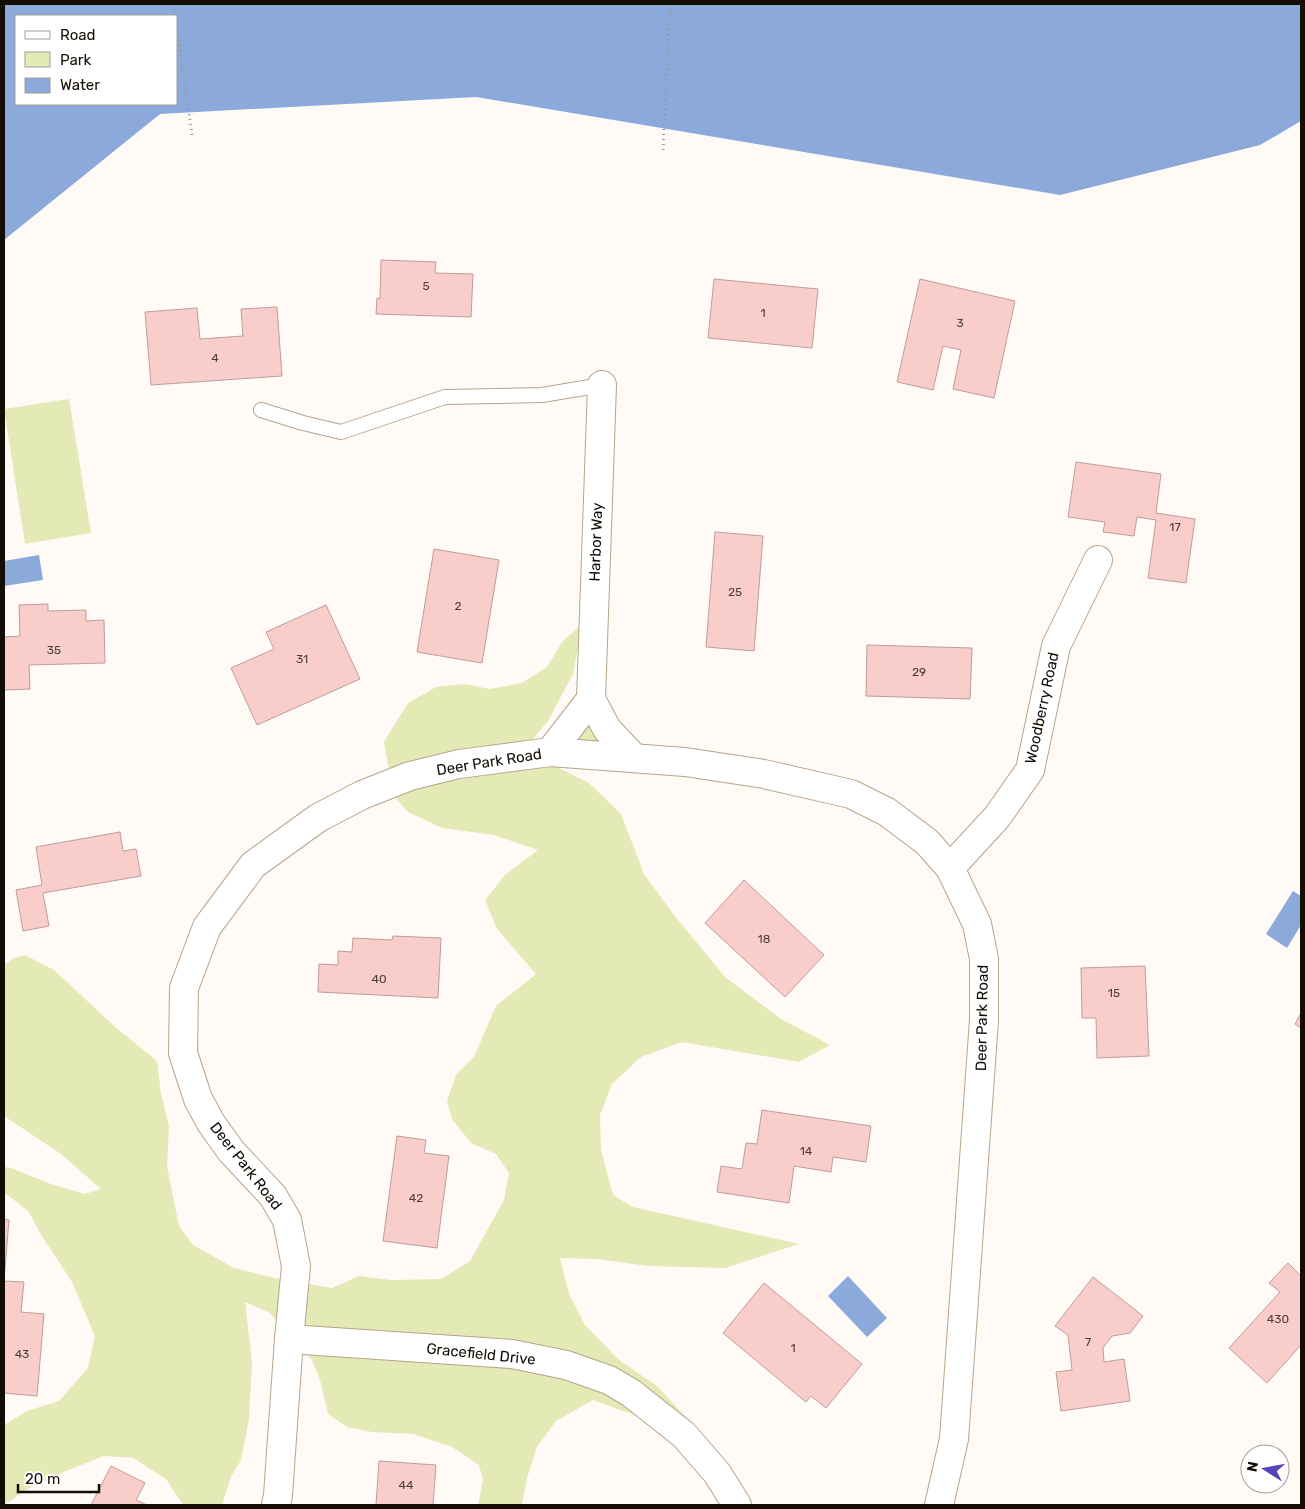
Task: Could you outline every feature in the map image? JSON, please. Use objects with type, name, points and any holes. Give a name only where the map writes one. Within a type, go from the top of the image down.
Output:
[{"type":"street","name":"Harbor Way","points":[[591,700],[602,385]]},
{"type":"street","name":"Woodberry Road","points":[[950,868],[997,817],[1030,770],[1056,646],[1098,560]]},
{"type":"street","name":"Deer Park Road","points":[[550,752],[591,700]]},
{"type":"street","points":[[591,700],[606,729],[634,758]]},
{"type":"street","name":"Deer Park Road","points":[[276,1505],[296,1266],[287,1220],[273,1196],[231,1150],[211,1123],[198,1099],[183,1053],[184,988],[207,927],[254,866],[318,818],[362,794],[410,776],[459,764],[550,752],[685,762],[764,774],[850,794],[887,812],[927,842],[950,868],[977,924],[984,959],[984,1020],[954,1439],[939,1505]]},
{"type":"street","name":"Gracefield Drive","points":[[289,1339],[512,1354],[566,1365],[609,1380],[631,1393],[684,1435],[717,1473],[737,1505]]},
{"type":"lane","points":[[262,410],[341,432],[445,397],[542,395],[602,385]]},
{"type":"path","points":[[663,150],[670,4]]},
{"type":"path","points":[[178,33],[192,135]]},
{"type":"green space","points":[[69,399],[91,533],[25,544],[4,409]]},
{"type":"green space","points":[[583,623],[573,674],[548,721],[530,743],[555,766],[589,783],[621,814],[644,874],[674,915],[725,977],[781,1019],[830,1045],[799,1062],[682,1042],[641,1057],[612,1084],[600,1115],[601,1150],[613,1195],[633,1207],[799,1244],[725,1268],[648,1266],[597,1259],[560,1258],[569,1294],[585,1325],[618,1359],[657,1386],[704,1436],[593,1400],[556,1421],[537,1447],[527,1478],[522,1505],[478,1505],[483,1480],[479,1465],[452,1447],[413,1434],[372,1432],[347,1427],[328,1414],[320,1380],[312,1360],[270,1313],[245,1302],[252,1362],[249,1419],[241,1460],[231,1477],[222,1505],[183,1505],[166,1479],[133,1458],[104,1456],[31,1487],[4,1505],[4,1425],[27,1411],[59,1401],[88,1368],[95,1336],[72,1282],[40,1233],[29,1212],[4,1192],[4,1167],[85,1194],[101,1189],[61,1154],[4,1116],[4,965],[12,959],[25,955],[54,970],[114,1026],[157,1061],[161,1093],[169,1126],[167,1166],[179,1226],[193,1245],[234,1268],[275,1278],[332,1288],[359,1276],[391,1280],[441,1279],[470,1261],[504,1200],[509,1173],[496,1154],[471,1143],[452,1119],[447,1101],[456,1075],[474,1057],[496,1006],[536,974],[497,929],[485,900],[505,875],[538,850],[494,835],[442,828],[408,812],[393,795],[384,742],[408,703],[436,687],[464,684],[490,689],[522,683],[547,667],[562,642]]},
{"type":"green space","points":[[591,707],[623,754],[559,748]]},
{"type":"water","points":[[4,4],[1301,4],[1301,121],[1260,145],[1060,195],[476,97],[160,114],[4,240]]},
{"type":"water","points":[[39,555],[43,580],[4,586],[4,561]]},
{"type":"water","points":[[1293,891],[1301,896],[1301,925],[1287,948],[1266,934]]},
{"type":"water","points":[[848,1276],[887,1318],[867,1337],[828,1296]]},
{"type":"building","points":[[381,260],[436,262],[435,273],[473,274],[471,317],[376,314],[377,298],[380,299]]},
{"type":"building","points":[[714,279],[818,289],[812,348],[708,338]]},
{"type":"building","points":[[920,279],[1015,301],[994,398],[953,389],[961,350],[943,346],[933,390],[897,382]]},
{"type":"building","points":[[277,307],[282,376],[151,385],[145,312],[197,308],[200,339],[243,336],[241,309]]},
{"type":"building","points":[[1076,462],[1161,474],[1156,513],[1195,519],[1186,583],[1148,578],[1156,520],[1137,517],[1134,536],[1103,532],[1105,522],[1068,517]]},
{"type":"building","points":[[715,532],[763,536],[754,651],[706,647]]},
{"type":"building","points":[[434,549],[499,560],[482,663],[417,652]]},
{"type":"building","points":[[48,604],[48,611],[86,610],[86,621],[104,620],[105,663],[29,665],[30,689],[4,690],[4,637],[20,636],[19,605]]},
{"type":"building","points":[[326,605],[360,679],[257,725],[231,668],[274,649],[266,632]]},
{"type":"building","points":[[867,645],[972,648],[970,699],[866,696]]},
{"type":"building","points":[[120,832],[123,851],[136,849],[141,876],[43,893],[49,926],[23,931],[16,890],[42,885],[36,847]]},
{"type":"building","points":[[744,880],[824,955],[785,997],[705,923]]},
{"type":"building","points":[[393,936],[441,938],[438,998],[318,992],[319,964],[338,965],[338,951],[352,952],[353,938],[392,940]]},
{"type":"building","points":[[1145,966],[1149,1056],[1097,1058],[1096,1018],[1082,1018],[1081,968]]},
{"type":"building","points":[[1301,1013],[1301,1028],[1295,1024]]},
{"type":"building","points":[[762,1110],[871,1126],[866,1162],[833,1157],[831,1172],[794,1166],[789,1203],[717,1192],[721,1166],[742,1169],[746,1143],[757,1144]]},
{"type":"building","points":[[397,1136],[426,1140],[424,1153],[449,1156],[437,1248],[383,1241]]},
{"type":"building","points":[[4,1219],[9,1220],[4,1280]]},
{"type":"building","points":[[1288,1263],[1301,1276],[1301,1345],[1267,1383],[1229,1348],[1280,1292],[1269,1283]]},
{"type":"building","points":[[1093,1277],[1143,1316],[1130,1333],[1112,1336],[1103,1348],[1104,1362],[1124,1359],[1130,1401],[1061,1411],[1056,1372],[1072,1370],[1068,1335],[1055,1326]]},
{"type":"building","points":[[4,1281],[24,1282],[21,1312],[44,1314],[37,1396],[4,1393]]},
{"type":"building","points":[[764,1283],[862,1364],[826,1408],[811,1396],[806,1402],[723,1333]]},
{"type":"building","points":[[379,1461],[436,1465],[433,1505],[376,1505]]},
{"type":"building","points":[[111,1466],[145,1483],[136,1500],[147,1505],[91,1505]]}]
